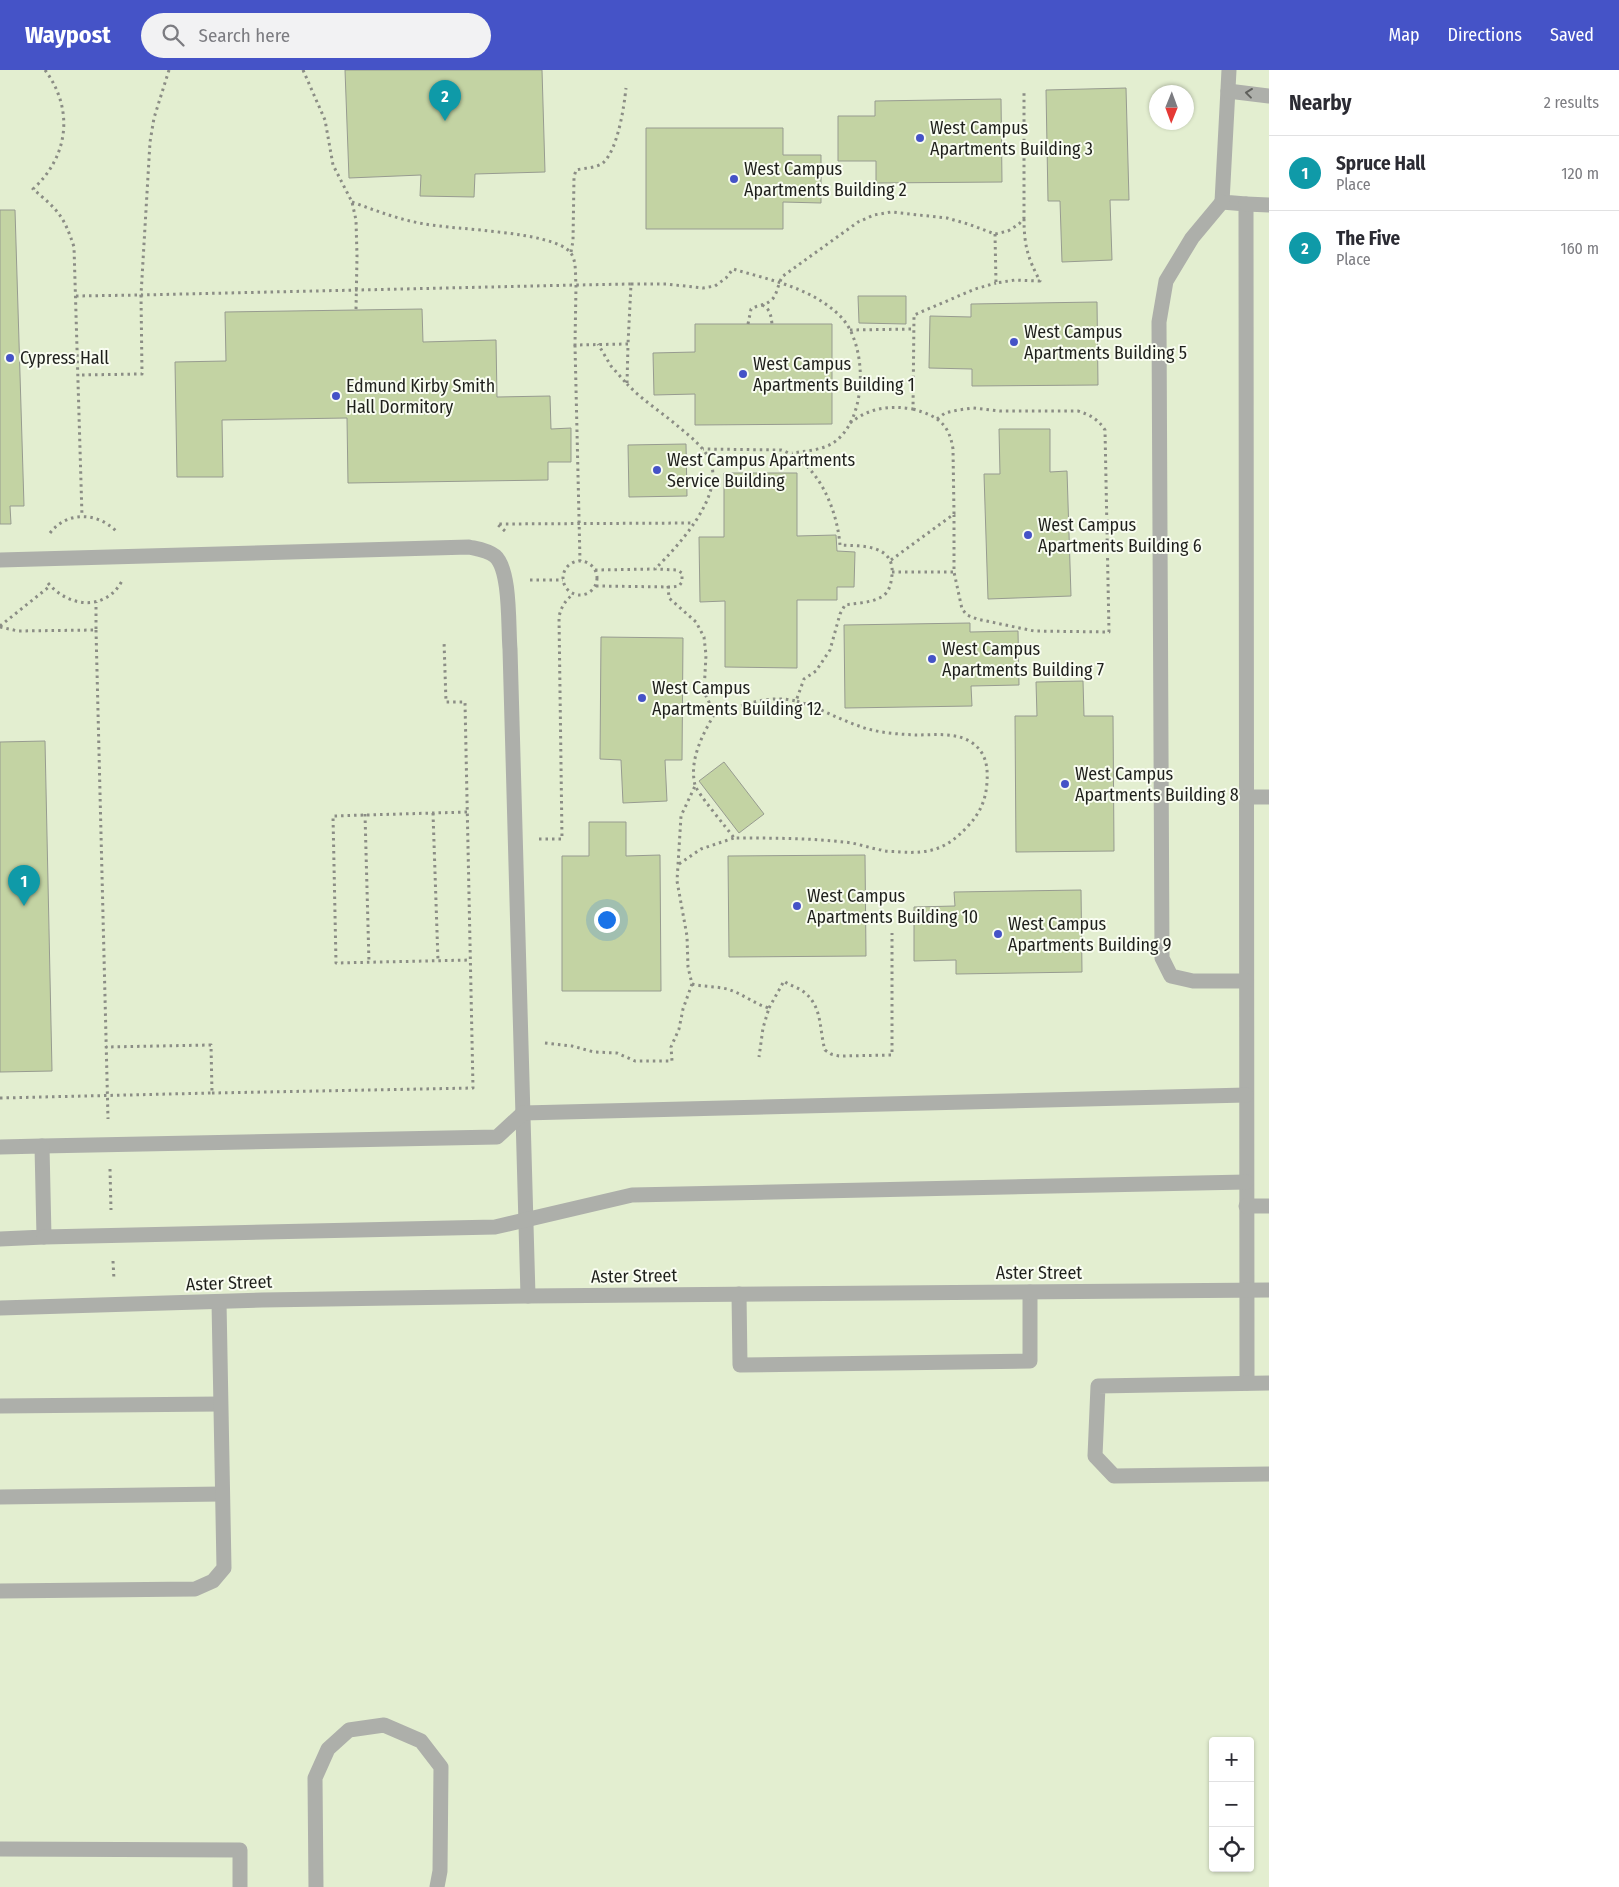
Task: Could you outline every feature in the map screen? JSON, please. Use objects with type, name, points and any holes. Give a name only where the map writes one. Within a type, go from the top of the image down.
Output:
[{"type":"street","points":[[1229,70],[1222,202],[1192,238],[1166,281],[1159,322],[1162,958],[1171,976],[1193,981],[1246,981]]},
{"type":"street","points":[[1228,91],[1269,96]]},
{"type":"street","points":[[1222,202],[1269,204]]},
{"type":"street","points":[[1246,204],[1247,1383]]},
{"type":"street","points":[[0,560],[469,547],[486,550],[497,557],[504,572],[510,649],[528,1296]]},
{"type":"street","points":[[1246,797],[1269,797]]},
{"type":"street","points":[[0,1147],[497,1137],[523,1113],[1246,1095]]},
{"type":"street","points":[[42,1146],[44,1238]]},
{"type":"street","points":[[0,1239],[495,1227],[632,1195],[1246,1182]]},
{"type":"street","points":[[1246,1206],[1269,1206]]},
{"type":"street","name":"Aster Street","points":[[0,1308],[528,1296],[1269,1290]]},
{"type":"street","points":[[739,1294],[740,1365],[1030,1361],[1030,1292]]},
{"type":"street","points":[[0,1591],[195,1589],[214,1581],[224,1568],[219,1302]]},
{"type":"street","points":[[1269,1383],[1098,1386],[1095,1456],[1114,1476],[1269,1474]]},
{"type":"street","points":[[0,1406],[220,1404]]},
{"type":"street","points":[[0,1496],[222,1494]]},
{"type":"street","points":[[316,1887],[315,1778],[328,1749],[349,1730],[384,1725],[421,1741],[440,1768],[440,1871],[437,1887]]},
{"type":"street","points":[[0,1849],[240,1850],[240,1887]]},
{"type":"path","points":[[45,70],[52,80],[61,102],[64,123],[62,146],[55,163],[41,182],[33,189],[53,205],[66,222],[74,247],[82,516]]},
{"type":"path","points":[[78,375],[142,374],[141,295],[150,142],[154,118],[170,70]]},
{"type":"path","points":[[303,70],[325,120],[333,165],[352,202],[356,220],[356,310]]},
{"type":"path","points":[[580,561],[576,285],[575,263],[571,252],[573,241],[574,177],[576,170],[602,164],[608,156],[619,128],[626,88]]},
{"type":"path","points":[[913,409],[914,315],[975,289],[996,283],[1015,280],[1040,281],[1029,262],[1026,249],[1024,218],[1024,92]]},
{"type":"path","points":[[352,202],[404,220],[542,238],[560,244],[571,252]]},
{"type":"path","points":[[748,324],[751,309],[770,302],[775,296],[778,282],[783,276],[858,222],[874,215],[890,212],[947,218],[995,234],[1008,231],[1019,224],[1024,218]]},
{"type":"path","points":[[995,234],[996,283]]},
{"type":"path","points":[[76,296],[631,284],[666,284],[704,288],[715,286],[726,278],[733,269],[804,291],[824,303],[841,317],[850,330],[857,348],[861,370],[857,406],[849,424]]},
{"type":"path","points":[[627,384],[631,284]]},
{"type":"path","points":[[761,305],[769,310],[772,324]]},
{"type":"path","points":[[850,330],[914,330]]},
{"type":"path","points":[[598,344],[611,366],[641,399],[679,427],[703,450],[710,460],[712,475],[711,492],[705,507],[655,570]]},
{"type":"path","points":[[576,345],[628,344]]},
{"type":"path","points":[[703,450],[781,450],[792,453],[825,447],[834,442],[849,424],[860,415],[887,407],[913,409],[937,419],[945,425],[952,439],[954,572],[962,609],[967,615],[997,625],[1034,632],[1109,632],[1105,430],[1100,422],[1090,415],[1078,411],[1000,411],[973,408],[945,413],[937,419]]},
{"type":"path","points":[[792,453],[808,469],[824,490],[836,520],[840,545],[880,550],[891,560],[892,572],[891,585],[883,596],[845,605],[840,614],[830,650],[816,671],[804,680],[796,701]]},
{"type":"path","points":[[891,560],[954,514]]},
{"type":"path","points":[[48,536],[60,523],[82,516],[96,518],[109,524],[119,533]]},
{"type":"path","points":[[509,534],[497,524],[694,523]]},
{"type":"path","points":[[580,561],[592,565],[598,580],[593,590],[583,596],[572,594],[564,586],[563,580],[565,569],[574,562],[580,561]]},
{"type":"path","points":[[595,570],[677,570],[682,573],[682,582],[679,586],[596,586]]},
{"type":"path","points":[[892,572],[954,572]]},
{"type":"path","points":[[45,577],[56,592],[68,600],[81,603],[96,602],[108,596],[119,586],[126,574]]},
{"type":"path","points":[[528,574],[528,580],[563,580]]},
{"type":"path","points":[[0,627],[50,586]]},
{"type":"path","points":[[668,586],[669,598],[696,622],[704,638],[706,655],[704,692],[709,702],[708,708],[714,715]]},
{"type":"path","points":[[537,839],[562,839],[559,617],[561,608],[572,594]]},
{"type":"path","points":[[96,602],[108,1120]]},
{"type":"path","points":[[0,627],[18,631],[96,630]]},
{"type":"path","points":[[0,1098],[473,1088],[465,702],[446,702],[444,641]]},
{"type":"path","points":[[539,1042],[572,1046],[594,1052],[617,1053],[635,1062],[672,1061],[671,1047],[679,1029],[683,1009],[692,984],[688,967],[687,936],[677,882],[681,816],[695,786],[694,766],[698,748],[705,730],[714,715],[759,700],[796,701],[878,732],[953,736],[970,742],[982,751],[986,762],[987,789],[984,803],[976,818],[949,843],[934,850],[922,853],[883,851],[846,842],[734,838],[701,850],[679,864]]},
{"type":"path","points":[[695,786],[734,838]]},
{"type":"path","points":[[467,812],[332,816],[336,963],[471,960]]},
{"type":"path","points":[[434,813],[438,961]]},
{"type":"path","points":[[365,814],[369,963]]},
{"type":"path","points":[[759,1057],[763,1028],[770,1008],[784,981],[802,990],[815,1005],[820,1017],[825,1050],[839,1056],[892,1055],[892,933]]},
{"type":"path","points":[[692,984],[725,988],[736,992],[755,1004],[770,1008]]},
{"type":"path","points":[[106,1047],[211,1045],[212,1093]]},
{"type":"path","points":[[109,1161],[112,1219]]},
{"type":"path","points":[[113,1259],[114,1284]]},
{"type":"green space","points":[[0,70],[1269,70],[1269,1887],[0,1887]]},
{"type":"building","points":[[345,70],[542,70],[545,172],[475,174],[474,197],[420,196],[421,175],[349,178]]},
{"type":"building","points":[[1126,88],[1129,200],[1110,200],[1112,260],[1062,262],[1060,201],[1048,201],[1046,90]]},
{"type":"building","name":"West Campus Apartments Building 3","points":[[1001,99],[1002,182],[876,183],[876,161],[838,161],[838,116],[875,116],[875,101]]},
{"type":"building","name":"West Campus Apartments Building 2","points":[[646,128],[783,128],[783,155],[821,155],[821,203],[783,202],[783,229],[646,229]]},
{"type":"building","name":"Cypress Hall","points":[[0,210],[15,210],[24,506],[10,506],[11,524],[0,524]]},
{"type":"building","points":[[858,296],[906,296],[906,324],[859,323]]},
{"type":"building","name":"West Campus Apartments Building 5","points":[[1097,302],[1098,385],[972,386],[972,369],[929,368],[930,316],[971,317],[971,304]]},
{"type":"building","name":"Edmund Kirby Smith Hall Dormitory","points":[[422,309],[423,342],[496,340],[497,397],[550,396],[551,429],[571,428],[571,462],[548,462],[548,480],[348,483],[347,418],[222,420],[223,477],[177,477],[175,362],[226,361],[225,312]]},
{"type":"building","name":"West Campus Apartments Building 1","points":[[695,324],[832,324],[832,424],[695,425],[695,394],[654,395],[653,353],[695,352]]},
{"type":"building","name":"West Campus Apartments Building 6","points":[[999,429],[1050,429],[1050,472],[1067,471],[1071,596],[988,599],[984,474],[1000,474]]},
{"type":"building","name":"West Campus Apartments Service Building","points":[[686,444],[687,496],[629,497],[628,445]]},
{"type":"building","points":[[724,473],[797,473],[797,536],[836,535],[837,551],[855,552],[854,587],[837,587],[837,600],[797,600],[797,668],[725,667],[725,601],[700,602],[699,537],[724,537]]},
{"type":"building","name":"West Campus Apartments Building 7","points":[[970,623],[970,632],[1018,631],[1019,685],[971,686],[972,706],[845,708],[844,625]]},
{"type":"building","name":"West Campus Apartments Building 12","points":[[601,637],[683,638],[682,760],[665,760],[667,801],[623,803],[621,760],[600,759]]},
{"type":"building","name":"West Campus Apartments Building 8","points":[[1083,681],[1084,716],[1113,716],[1114,851],[1016,852],[1015,716],[1037,716],[1036,682]]},
{"type":"building","points":[[45,741],[52,1071],[0,1072],[0,742]]},
{"type":"building","points":[[724,762],[764,814],[739,833],[699,781]]},
{"type":"building","points":[[589,822],[626,822],[626,856],[660,855],[661,991],[562,991],[562,856],[589,856]]},
{"type":"building","name":"West Campus Apartments Building 10","points":[[865,855],[866,956],[729,957],[728,856]]},
{"type":"building","name":"West Campus Apartments Building 9","points":[[1081,890],[1082,972],[956,974],[956,960],[914,961],[914,907],[955,906],[954,892]]},
{"type":"place","name":"The Five","points":[[445,121]]},
{"type":"place","name":"West Campus Apartments Building 3","points":[[920,138]]},
{"type":"place","name":"West Campus Apartments Building 2","points":[[734,179]]},
{"type":"place","name":"West Campus Apartments Building 5","points":[[1014,342]]},
{"type":"place","name":"Cypress Hall","points":[[10,358]]},
{"type":"place","name":"West Campus Apartments Building 1","points":[[743,374]]},
{"type":"place","name":"Edmund Kirby Smith Hall Dormitory","points":[[336,396]]},
{"type":"place","name":"West Campus Apartments Service Building","points":[[657,470]]},
{"type":"place","name":"West Campus Apartments Building 6","points":[[1028,535]]},
{"type":"place","name":"West Campus Apartments Building 7","points":[[932,659]]},
{"type":"place","name":"West Campus Apartments Building 12","points":[[642,698]]},
{"type":"place","name":"West Campus Apartments Building 8","points":[[1065,784]]},
{"type":"place","name":"Spruce Hall","points":[[24,906]]},
{"type":"place","name":"West Campus Apartments Building 10","points":[[797,906]]},
{"type":"place","name":"West Campus Apartments Building 9","points":[[998,934]]}]
